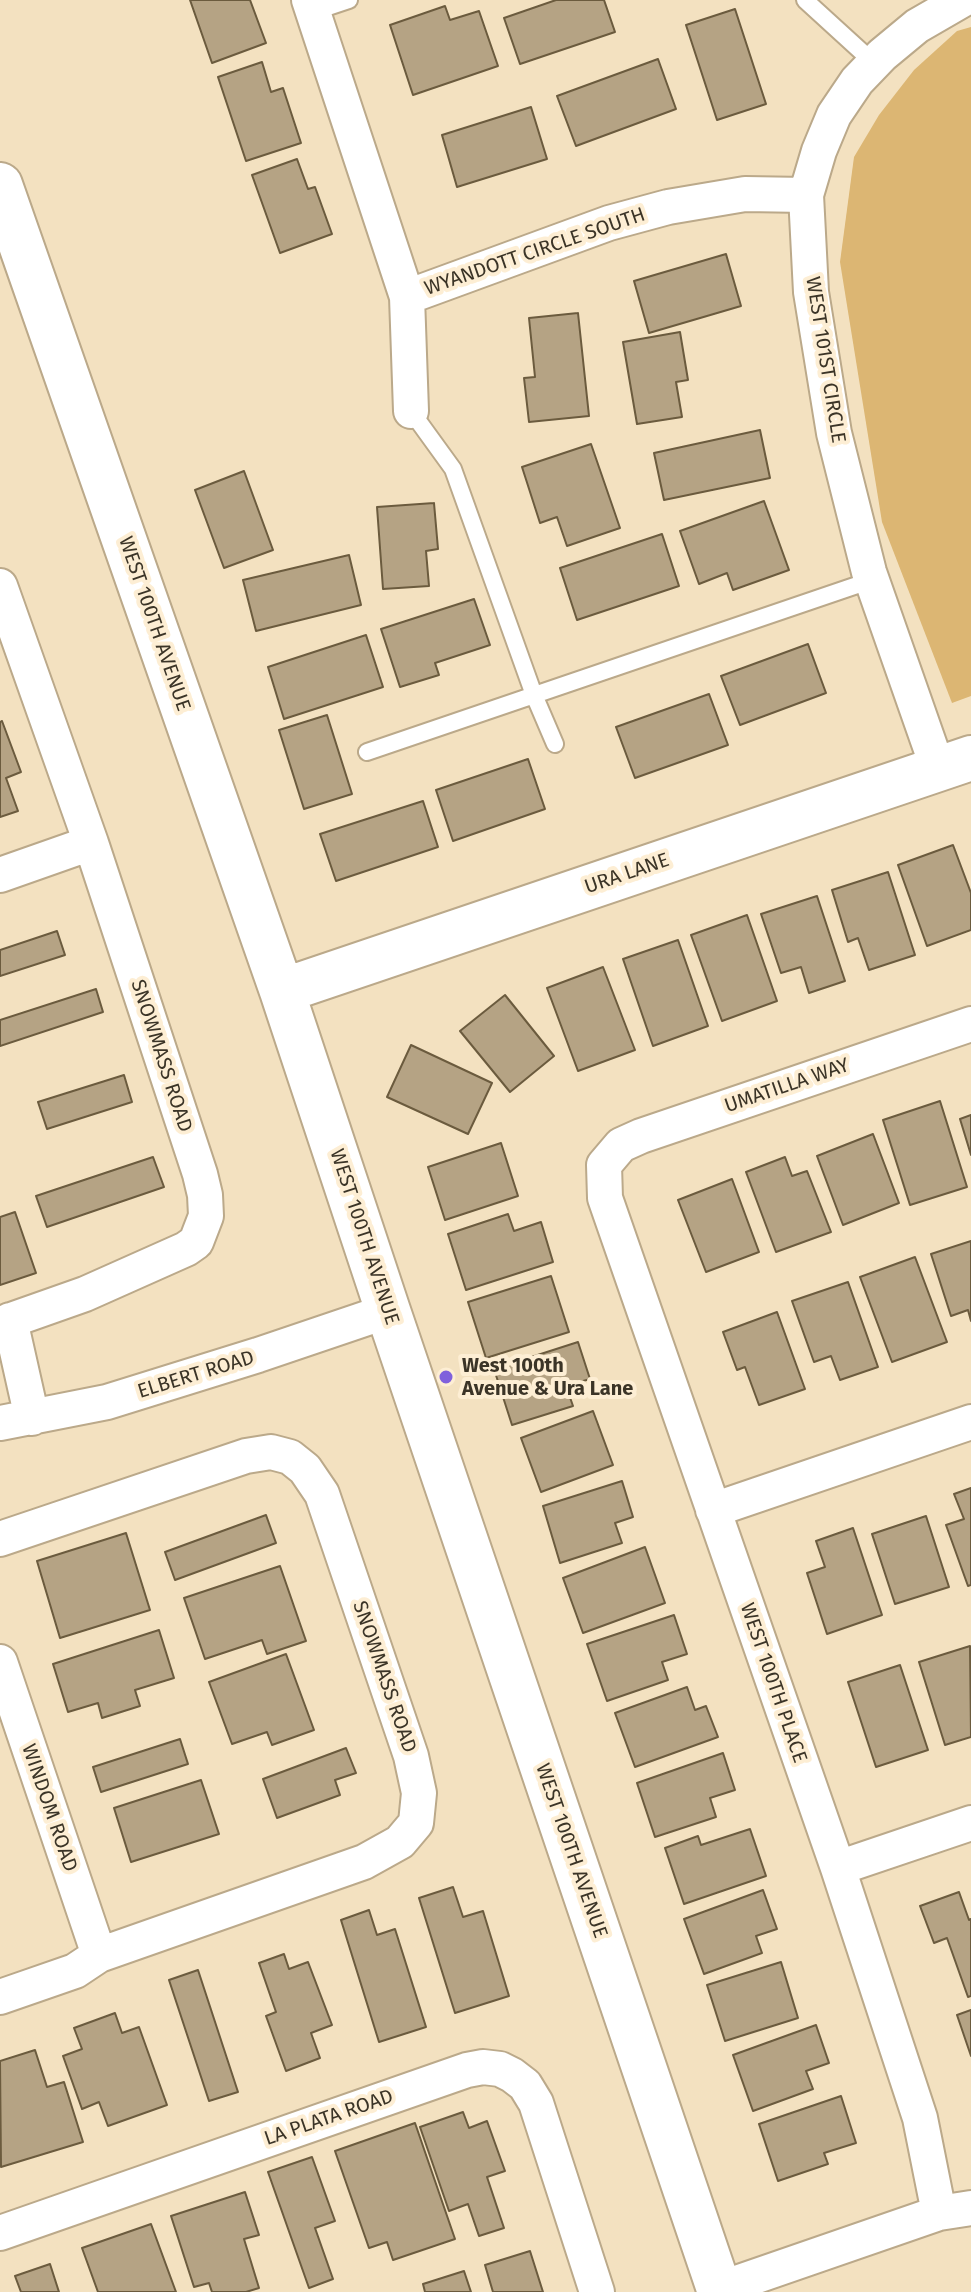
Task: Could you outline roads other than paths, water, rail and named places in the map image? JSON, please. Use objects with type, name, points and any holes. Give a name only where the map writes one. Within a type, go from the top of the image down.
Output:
[{"type":"street","name":"WEST 101ST CIRCLE","points":[[955,763],[872,580],[834,433],[811,292],[806,195],[834,115],[857,81],[917,26],[962,0]]},
{"type":"street","name":"WYANDOTT CIRCLE SOUTH","points":[[311,6],[407,297],[411,411]]},
{"type":"street","name":"WEST 100TH AVENUE","points":[[0,185],[282,991],[719,2290]]},
{"type":"street","name":"WYANDOTT CIRCLE SOUTH","points":[[407,297],[609,223],[668,207],[745,194],[806,195]]},
{"type":"street","name":"SNOWMASS ROAD","points":[[0,586],[91,843],[200,1174],[206,1216],[196,1242],[186,1249],[85,1294],[5,1322],[16,1420]]},
{"type":"street","name":"URA LANE","points":[[282,991],[955,763]]},
{"type":"street","points":[[0,875],[91,843]]},
{"type":"street","name":"UMATILLA WAY","points":[[608,1157],[621,1145],[641,1136],[971,1024]]},
{"type":"street","name":"WEST 100TH PLACE","points":[[608,1157],[604,1165],[605,1198],[838,1868],[920,2118],[955,2210]]},
{"type":"street","name":"ELBERT ROAD","points":[[16,1420],[107,1402],[388,1311]]},
{"type":"street","points":[[713,1510],[971,1422]]},
{"type":"street","name":"SNOWMASS ROAD","points":[[0,1539],[246,1456],[271,1452],[290,1457],[305,1469],[322,1494],[411,1756],[419,1793],[416,1823],[400,1842],[364,1862],[99,1955],[75,1971],[0,1997]]},
{"type":"street","name":"WINDOM ROAD","points":[[0,1662],[99,1955]]},
{"type":"street","points":[[838,1868],[971,1823]]},
{"type":"street","name":"LA PLATA ROAD","points":[[0,2233],[483,2067],[500,2069],[512,2075],[525,2085],[536,2103],[597,2292]]},
{"type":"street","points":[[719,2290],[955,2210]]},
{"type":"lane","points":[[311,6],[349,0]]},
{"type":"lane","points":[[805,0],[874,63]]},
{"type":"lane","points":[[411,411],[453,469],[534,695],[555,744]]},
{"type":"lane","points":[[367,752],[872,580]]},
{"type":"place","name":"West 100th Avenue & Ura Lane","points":[[446,1377]]}]
